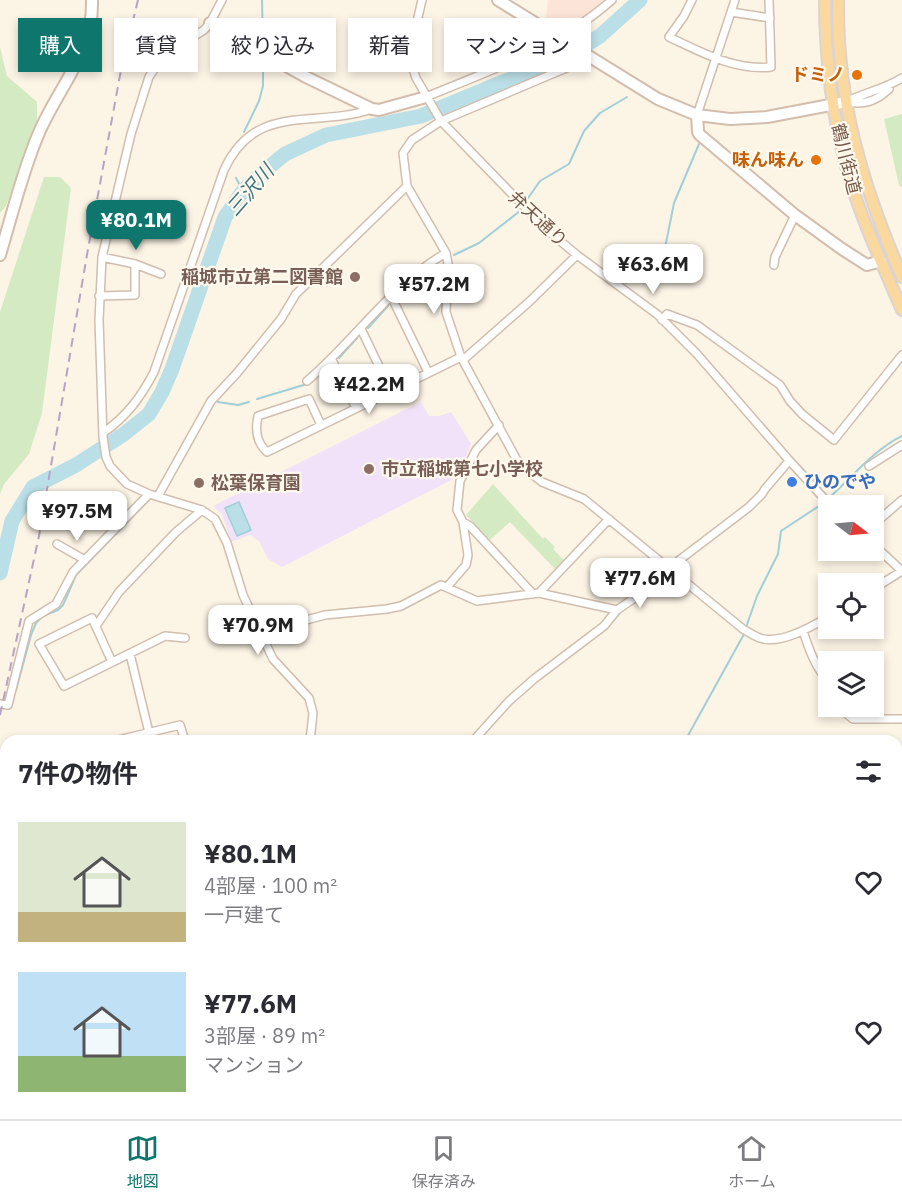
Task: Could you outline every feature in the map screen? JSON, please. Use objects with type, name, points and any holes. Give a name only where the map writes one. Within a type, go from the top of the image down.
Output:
[{"type":"main road","points":[[0,255],[36,139],[87,40],[93,15],[92,0]]},
{"type":"main road","points":[[498,0],[526,18]]},
{"type":"main road","name":"鶴川街道","points":[[825,0],[826,42],[833,105],[850,179],[865,223],[902,310]]},
{"type":"main road","name":"鶴川街道","points":[[838,0],[846,102],[863,177],[902,277]]},
{"type":"main road","points":[[591,59],[657,99],[697,115],[749,119],[780,116],[846,102]]},
{"type":"main road","points":[[297,72],[372,109],[379,110],[426,97]]},
{"type":"main road","points":[[697,115],[700,135],[795,215],[861,262],[872,264],[881,261]]},
{"type":"street","points":[[213,18],[222,0]]},
{"type":"street","name":"弁天通り","points":[[422,0],[410,59],[412,69],[441,121],[546,229],[662,320],[697,354],[821,495]]},
{"type":"street","points":[[591,19],[612,0]]},
{"type":"street","points":[[692,0],[669,37],[714,59],[761,68],[771,67],[769,0]]},
{"type":"street","points":[[697,115],[735,0]]},
{"type":"street","points":[[730,12],[770,18]]},
{"type":"street","points":[[210,23],[204,30],[169,52],[149,77],[117,188],[102,257],[99,296],[103,435],[106,457],[110,466],[127,484],[149,494],[202,510],[215,519],[220,526],[243,595],[273,659],[309,698],[313,713],[311,735]]},
{"type":"street","points":[[426,97],[485,72]]},
{"type":"street","points":[[554,72],[441,121],[406,146],[403,153],[407,186],[446,253],[448,264],[446,312],[462,358],[519,464],[528,473],[542,482],[584,499],[639,546],[760,639],[777,639],[803,631],[818,623]]},
{"type":"street","points":[[846,102],[860,104],[868,102],[879,97],[902,78]]},
{"type":"street","points":[[103,435],[129,411],[143,394],[154,372],[224,170],[232,153],[247,138],[276,122],[358,114],[372,109]]},
{"type":"street","points":[[158,496],[211,401],[281,319],[296,294],[407,186]]},
{"type":"street","points":[[774,265],[795,215]]},
{"type":"street","points":[[307,381],[332,360],[430,262],[446,253]]},
{"type":"street","points":[[321,425],[309,399],[258,416],[256,431],[261,447],[267,452],[428,372],[462,358],[529,302],[577,255]]},
{"type":"street","points":[[102,257],[135,264],[161,274]]},
{"type":"street","points":[[99,296],[135,295],[135,264]]},
{"type":"street","points":[[392,298],[428,372]]},
{"type":"street","points":[[662,320],[667,314],[697,325],[780,385],[802,414],[834,440],[902,355]]},
{"type":"street","points":[[361,329],[391,391]]},
{"type":"street","points":[[332,360],[356,408]]},
{"type":"street","points":[[447,587],[466,565],[468,555],[463,522],[457,510],[460,481],[476,450],[499,425]]},
{"type":"street","points":[[869,466],[902,444]]},
{"type":"street","points":[[478,735],[509,701],[534,679],[604,626],[617,610],[649,588],[669,568],[749,507],[789,461]]},
{"type":"street","points":[[0,704],[8,705],[29,621],[56,604],[73,572],[149,494]]},
{"type":"street","points":[[884,516],[902,500]]},
{"type":"street","points":[[96,626],[111,602],[126,585],[176,532],[202,510]]},
{"type":"street","points":[[536,593],[609,519]]},
{"type":"street","points":[[463,522],[470,526],[536,593]]},
{"type":"street","points":[[57,544],[85,560]]},
{"type":"street","points":[[884,554],[902,571],[884,582]]},
{"type":"street","points":[[261,632],[325,615],[400,606],[441,585],[477,601],[536,593],[617,610]]},
{"type":"street","points":[[112,662],[92,618],[39,644],[64,686],[165,636],[185,638]]},
{"type":"street","points":[[803,631],[818,667]]},
{"type":"street","points":[[129,654],[150,735]]},
{"type":"street","points":[[852,717],[854,719],[902,719]]},
{"type":"street","points":[[137,735],[180,725],[183,735]]},
{"type":"shaded area","points":[[548,0],[604,0],[582,18],[546,18]]},
{"type":"shaded area","points":[[421,402],[429,416],[451,412],[471,444],[457,477],[282,567],[268,559],[259,541],[250,535],[231,542],[222,514],[213,506]]},
{"type":"green space","points":[[0,47],[7,76],[37,102],[37,120],[6,206],[0,213]]},
{"type":"green space","points":[[902,114],[902,187],[899,185],[884,119]]},
{"type":"green space","points":[[44,177],[60,177],[71,188],[42,413],[29,454],[4,484],[0,494],[0,312]]},
{"type":"green space","points":[[493,484],[543,539],[545,537],[555,547],[553,549],[564,560],[555,569],[510,522],[490,540],[466,515]]},
{"type":"water","points":[[239,502],[251,530],[237,536],[225,508]]},
{"type":"waterway","points":[[262,0],[262,18]]},
{"type":"waterway","name":"三沢川","points":[[0,573],[12,521],[33,487],[76,465],[124,434],[149,414],[172,369],[225,217],[243,191],[257,177],[285,154],[326,135],[421,116],[558,62],[600,36],[640,0]]},
{"type":"waterway","points":[[244,132],[259,101],[263,86],[263,72]]},
{"type":"waterway","points":[[526,201],[540,181],[569,164],[584,131],[600,113],[627,97]]},
{"type":"waterway","points":[[626,283],[662,251],[666,243],[674,203],[699,144]]},
{"type":"waterway","points":[[236,178],[243,191]]},
{"type":"waterway","points":[[454,255],[479,243],[520,211]]},
{"type":"waterway","points":[[399,296],[426,270]]},
{"type":"waterway","points":[[368,328],[388,306]]},
{"type":"waterway","points":[[339,358],[357,338]]},
{"type":"waterway","points":[[318,375],[328,368]]},
{"type":"waterway","points":[[257,399],[307,384]]},
{"type":"waterway","points":[[218,402],[238,405],[249,402]]},
{"type":"waterway","points":[[832,495],[873,456],[902,436]]},
{"type":"waterway","points":[[16,690],[36,623],[43,616],[58,610],[63,605],[76,575],[149,500]]},
{"type":"waterway","points":[[688,735],[743,636],[757,596],[778,554],[781,531],[818,507]]},
{"type":"railway","points":[[0,715],[39,536],[121,70],[138,0]]},
{"type":"place","name":"ドミノ","points":[[857,75]]},
{"type":"place","name":"味ん味ん","points":[[816,160]]},
{"type":"place","name":"稲城市立第二図書館","points":[[355,277]]},
{"type":"place","name":"市立稲城第七小学校","points":[[369,469]]},
{"type":"place","name":"ひのでや","points":[[792,482]]},
{"type":"place","name":"松葉保育園","points":[[199,483]]}]
